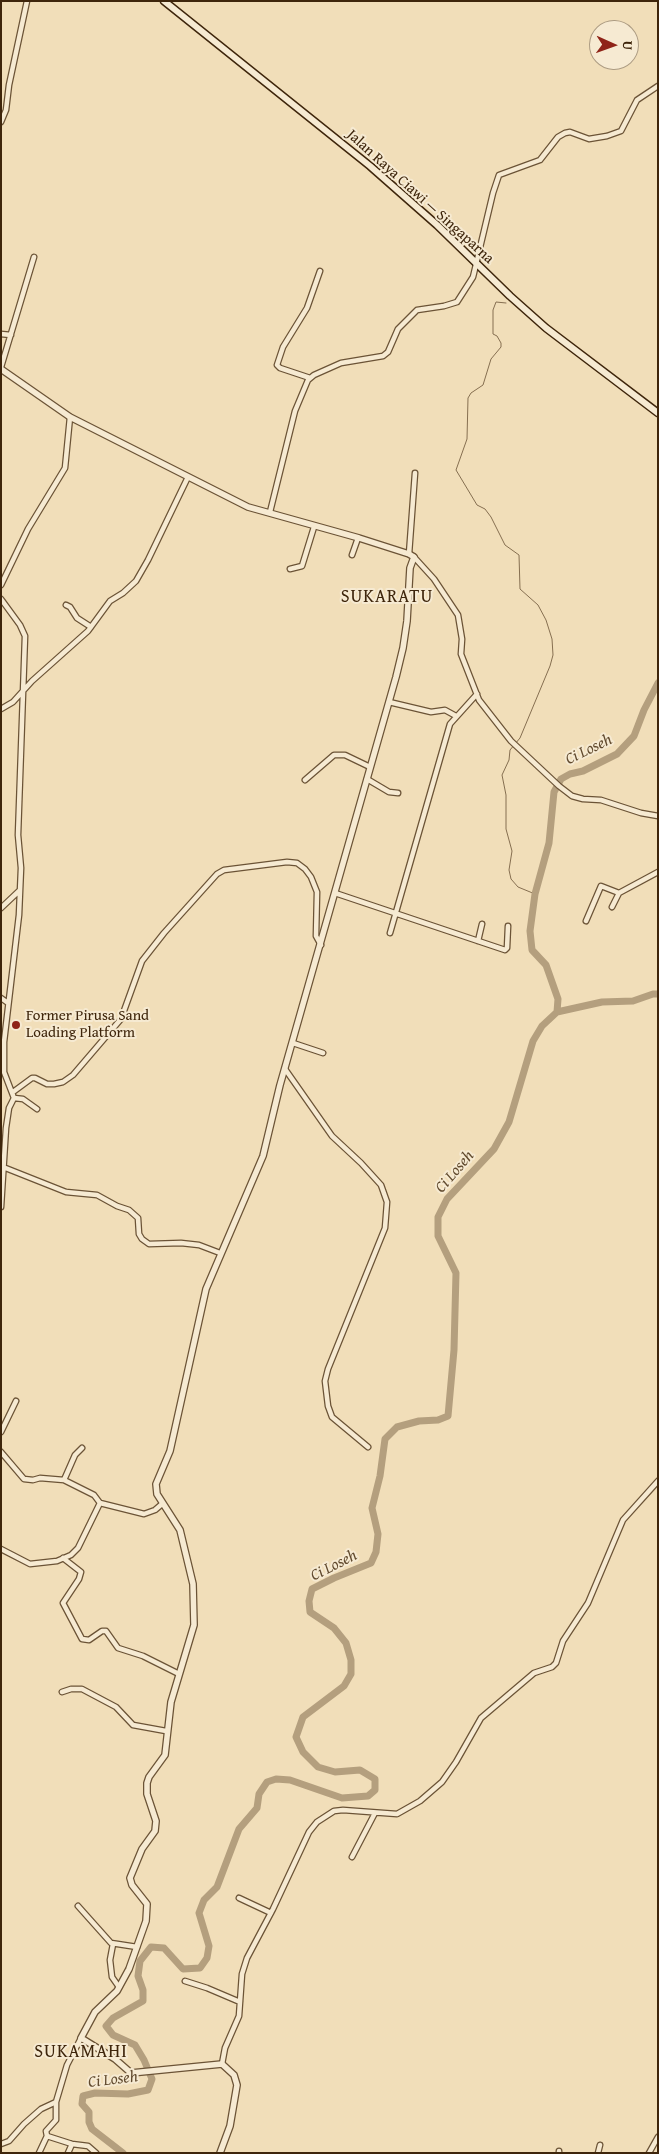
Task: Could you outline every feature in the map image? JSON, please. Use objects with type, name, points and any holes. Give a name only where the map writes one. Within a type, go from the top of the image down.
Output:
[{"type":"main road","name":"Jalan Raya Ciawi — Singaparna","points":[[164,1],[370,166],[546,328],[658,413]]},
{"type":"street","points":[[1,122],[6,110],[9,85],[27,1]]},
{"type":"street","points":[[270,512],[300,394],[310,378],[341,363],[386,354],[398,329],[417,310],[457,302],[463,290],[472,281],[499,175],[540,160],[558,137],[564,133],[570,132],[592,139],[607,136],[621,130],[637,100],[658,86]]},
{"type":"street","points":[[34,257],[1,368],[70,417],[248,507],[412,555],[434,579],[460,618],[461,654],[477,694],[485,709],[513,743],[559,786],[580,798],[601,800],[641,813],[658,816]]},
{"type":"street","points":[[310,378],[280,368],[278,365],[283,347],[307,308],[320,271]]},
{"type":"street","points":[[1,334],[11,335]]},
{"type":"street","points":[[1,585],[28,529],[65,468],[70,417]]},
{"type":"street","points":[[39,2153],[47,2136],[46,2132],[56,2120],[56,2102],[67,2065],[95,2012],[119,1987],[137,1947],[146,1921],[148,1907],[132,1885],[130,1878],[142,1849],[155,1831],[156,1821],[146,1790],[149,1777],[165,1755],[166,1731],[171,1702],[194,1625],[193,1584],[180,1530],[162,1504],[157,1494],[156,1484],[170,1451],[206,1289],[220,1253],[258,1170],[284,1069],[321,945],[403,648],[412,555],[415,473]]},
{"type":"street","points":[[1,709],[13,702],[91,627],[110,601],[124,593],[136,581],[188,477]]},
{"type":"street","points":[[290,569],[302,566],[314,527]]},
{"type":"street","points":[[352,554],[358,538]]},
{"type":"street","points":[[1,599],[20,625],[24,636],[18,835],[21,868],[17,942],[8,1003],[4,1072],[14,1098],[6,1128],[2,1167],[1,1207]]},
{"type":"street","points":[[66,604],[77,618],[91,627]]},
{"type":"street","points":[[390,933],[397,914],[440,753],[450,724],[477,694]]},
{"type":"street","points":[[389,702],[432,712],[445,710],[454,713],[456,716]]},
{"type":"street","points":[[305,780],[334,754],[344,754],[370,768]]},
{"type":"street","points":[[366,779],[389,792],[398,792]]},
{"type":"street","points":[[12,1092],[35,1078],[40,1082],[54,1084],[64,1082],[73,1075],[122,1019],[142,961],[217,874],[224,870],[287,862],[297,863],[305,869],[311,877],[317,892],[316,936],[321,945]]},
{"type":"street","points":[[612,907],[619,893],[658,872]]},
{"type":"street","points":[[586,921],[601,886],[619,893]]},
{"type":"street","points":[[1,908],[19,891]]},
{"type":"street","points":[[335,893],[506,950],[508,926]]},
{"type":"street","points":[[478,941],[482,924]]},
{"type":"street","points":[[1,998],[8,1003]]},
{"type":"street","points":[[292,1043],[323,1054]]},
{"type":"street","points":[[284,1069],[332,1136],[361,1163],[381,1186],[387,1202],[385,1228],[328,1369],[326,1381],[328,1406],[332,1417],[368,1447]]},
{"type":"street","points":[[14,1098],[23,1099],[37,1109]]},
{"type":"street","points":[[2,1167],[66,1192],[97,1195],[129,1210],[138,1218],[139,1234],[142,1239],[150,1244],[181,1242],[199,1245],[220,1253]]},
{"type":"street","points":[[1,1432],[16,1401]]},
{"type":"street","points":[[64,1480],[75,1455],[82,1448]]},
{"type":"street","points":[[1,1452],[24,1479],[64,1480],[94,1495],[100,1504],[144,1514],[162,1504]]},
{"type":"street","points":[[222,2064],[225,2048],[239,2016],[242,1974],[247,1958],[271,1913],[309,1832],[317,1822],[334,1812],[343,1810],[397,1814],[420,1801],[442,1782],[456,1762],[472,1731],[485,1714],[534,1673],[552,1667],[556,1663],[563,1641],[588,1603],[623,1520],[658,1481]]},
{"type":"street","points":[[1,1549],[30,1564],[44,1563],[63,1558],[78,1548],[100,1504]]},
{"type":"street","points":[[63,1558],[81,1572],[79,1579],[62,1603],[82,1639],[89,1640],[102,1631],[106,1631],[118,1648],[143,1656],[179,1674]]},
{"type":"street","points":[[62,1692],[71,1689],[82,1689],[116,1707],[133,1725],[166,1731]]},
{"type":"street","points":[[352,1857],[375,1813]]},
{"type":"street","points":[[239,1898],[271,1913]]},
{"type":"street","points":[[78,1906],[113,1944],[137,1947]]},
{"type":"street","points":[[113,1944],[110,1960],[112,1977],[119,1987]]},
{"type":"street","points":[[185,1981],[240,2002]]},
{"type":"street","points":[[81,2038],[115,2059],[131,2073],[155,2072],[172,2068],[210,2067],[222,2064]]},
{"type":"street","points":[[220,2153],[230,2126],[237,2085],[234,2075],[222,2064]]},
{"type":"street","points":[[1,2144],[9,2141],[41,2109],[56,2102]]},
{"type":"street","points":[[47,2136],[72,2144],[88,2146],[96,2153]]},
{"type":"street","points":[[650,2153],[658,2136]]},
{"type":"street","points":[[68,2153],[72,2144]]},
{"type":"street","points":[[598,2153],[600,2145]]},
{"type":"waterway","points":[[506,303],[496,302],[493,310],[493,334],[497,336],[501,347],[491,359],[483,385],[471,393],[468,398],[467,439],[456,470],[477,505],[485,509],[491,517],[505,545],[519,555],[520,589],[538,605],[546,620],[552,639],[553,655],[550,666],[520,738],[510,750],[509,760],[502,775],[506,795],[506,829],[512,851],[509,870],[511,879],[518,887],[535,894]]},
{"type":"waterway","name":"Ci Loseh","points":[[123,2153],[92,2129],[89,2122],[89,2112],[82,2104],[83,2096],[95,2093],[128,2094],[148,2090],[152,2079],[135,2045],[113,2035],[106,2026],[113,2018],[143,2001],[143,1990],[138,1976],[140,1961],[151,1947],[164,1948],[183,1969],[200,1968],[207,1958],[209,1946],[199,1913],[204,1900],[217,1887],[239,1829],[257,1808],[259,1794],[267,1782],[276,1779],[290,1780],[342,1798],[368,1796],[375,1790],[375,1779],[360,1770],[335,1772],[318,1767],[303,1752],[296,1737],[303,1717],[344,1686],[351,1674],[351,1660],[346,1643],[334,1628],[310,1612],[309,1601],[312,1589],[371,1563],[376,1552],[378,1534],[372,1508],[380,1476],[385,1439],[397,1427],[419,1421],[438,1420],[448,1416],[454,1350],[456,1273],[438,1236],[438,1217],[447,1199],[494,1149],[509,1122],[533,1041],[542,1026],[557,1012],[558,999],[546,965],[532,950],[530,931],[535,894],[549,843],[554,792],[561,779],[570,774],[583,771],[617,754],[634,736],[644,710],[658,683]]},
{"type":"waterway","points":[[557,1012],[602,1002],[633,1001],[658,994]]},
{"type":"place","name":"Former Pirusa Sand Loading Platform","points":[[16,1025]]},
{"type":"district","name":"SUKARATU","points":[[387,597]]},
{"type":"district","name":"SUKAMAHI","points":[[81,2052]]}]
